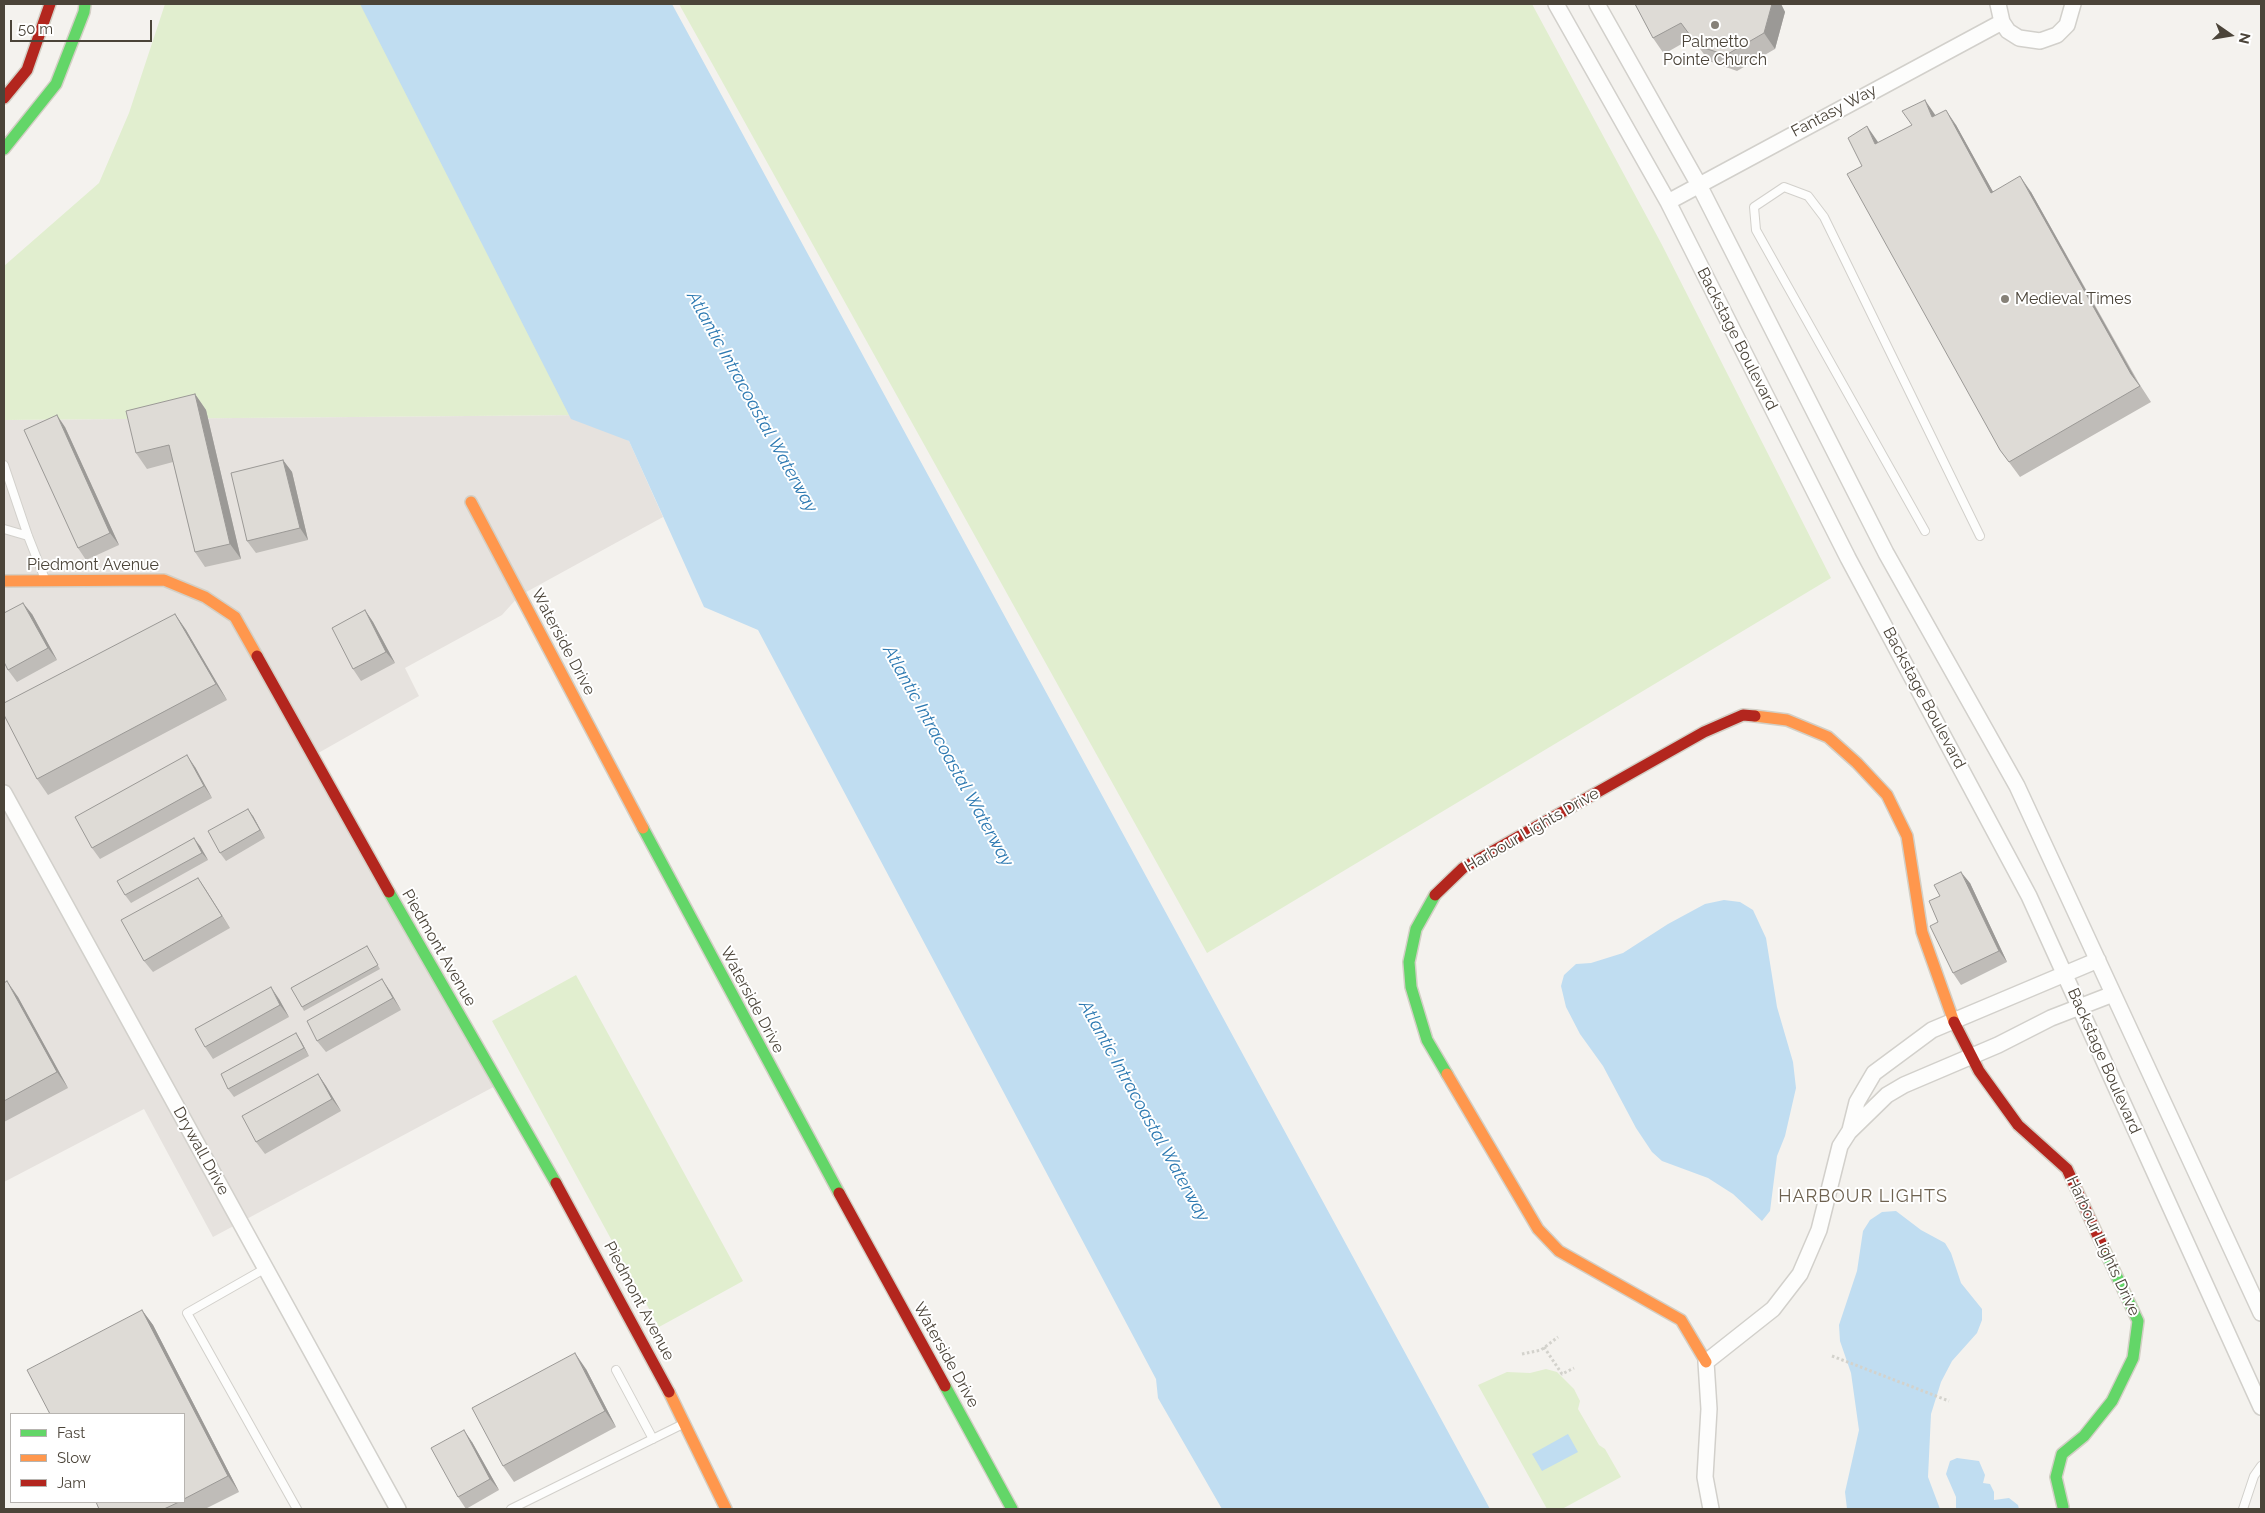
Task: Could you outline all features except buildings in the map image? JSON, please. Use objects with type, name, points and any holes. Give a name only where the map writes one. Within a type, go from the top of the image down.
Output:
[{"type":"main road","points":[[4,98],[27,70],[50,4]]},
{"type":"main road","points":[[4,149],[56,84],[84,12],[84,4]]},
{"type":"main road","name":"Waterside Drive","points":[[470,502],[728,990],[1012,1509]]},
{"type":"main road","name":"Piedmont Avenue","points":[[4,581],[164,580],[205,596],[235,617],[440,983],[565,1199],[685,1423],[726,1509]]},
{"type":"main road","name":"Harbour Lights Drive","points":[[1706,1362],[1681,1320],[1559,1251],[1538,1229],[1427,1040],[1411,987],[1409,962],[1416,929],[1436,894],[1463,868],[1704,732],[1742,715],[1787,720],[1828,737],[1857,763],[1886,795],[1907,836],[1918,889],[1922,932],[1954,1021],[1979,1071],[2018,1125],[2067,1169],[2138,1321],[2133,1358],[2112,1401],[2084,1436],[2062,1454],[2056,1477],[2063,1507]]},
{"type":"street","name":"Backstage Boulevard","points":[[1556,4],[1668,202],[1848,558],[2029,896],[2261,1407]]},
{"type":"street","points":[[1597,4],[1699,185],[1886,553],[2017,786],[2261,1313]]},
{"type":"street","points":[[1998,4],[2002,22],[2008,31],[2019,38],[2040,41],[2057,35],[2067,25],[2073,4]]},
{"type":"street","name":"Fantasy Way","points":[[1668,202],[2002,22]]},
{"type":"street","name":"Drywall Drive","points":[[4,793],[398,1509]]},
{"type":"street","points":[[1849,1132],[1857,1102],[1874,1073],[1932,1030],[2098,960]]},
{"type":"street","points":[[1706,1362],[1773,1309],[1800,1274],[1819,1230],[1840,1146],[1849,1132],[1887,1095],[1971,1055],[2113,994]]},
{"type":"street","name":"Harbour Lights Drive","points":[[1706,1362],[1709,1409],[1705,1477],[1711,1509]]},
{"type":"lane","points":[[1925,531],[1756,230],[1754,207],[1784,187],[1808,196],[1824,217],[1980,536]]},
{"type":"lane","points":[[4,465],[28,536],[46,581]]},
{"type":"lane","points":[[4,529],[28,536]]},
{"type":"lane","points":[[266,1268],[187,1313],[297,1509]]},
{"type":"lane","points":[[616,1370],[653,1439]]},
{"type":"lane","points":[[511,1509],[685,1423]]},
{"type":"lane","points":[[2243,1509],[2254,1476],[2261,1466]]},
{"type":"path","points":[[1522,1354],[1535,1353],[1558,1337]]},
{"type":"path","points":[[1544,1347],[1561,1374],[1574,1368]]},
{"type":"path","points":[[1832,1356],[1949,1401]]},
{"type":"shaded area","points":[[583,415],[629,441],[663,517],[519,596],[502,615],[405,668],[419,696],[313,756],[499,1084],[213,1237],[144,1109],[4,1182],[4,420]]},
{"type":"green space","points":[[165,4],[369,4],[583,415],[4,420],[4,266],[99,183],[129,113]]},
{"type":"green space","points":[[679,4],[1532,4],[1661,243],[1831,578],[1207,953]]},
{"type":"green space","points":[[576,975],[743,1281],[659,1327],[492,1021]]},
{"type":"green space","points":[[1546,1369],[1557,1372],[1574,1389],[1580,1401],[1578,1409],[1621,1477],[1562,1509],[1547,1509],[1478,1385],[1507,1372],[1530,1373]]},
{"type":"water","name":"Atlantic Intracoastal Waterway","points":[[360,4],[672,4],[1490,1509],[1222,1509],[1158,1398],[1156,1379],[758,630],[704,607],[629,441],[571,419]]},
{"type":"water","points":[[1724,900],[1740,902],[1753,910],[1766,938],[1777,1007],[1793,1062],[1796,1088],[1785,1136],[1777,1156],[1770,1211],[1762,1221],[1733,1194],[1708,1178],[1662,1161],[1652,1152],[1636,1128],[1603,1066],[1580,1034],[1566,1007],[1561,986],[1564,975],[1576,964],[1591,963],[1623,953],[1668,924],[1705,904]]},
{"type":"water","points":[[1896,1211],[1921,1230],[1945,1243],[1951,1253],[1961,1283],[1982,1309],[1982,1320],[1977,1333],[1952,1361],[1941,1382],[1931,1414],[1928,1477],[1940,1509],[1847,1509],[1845,1492],[1859,1430],[1851,1373],[1840,1341],[1839,1325],[1857,1271],[1863,1231],[1870,1220],[1882,1212]]},
{"type":"water","points":[[1568,1434],[1578,1452],[1542,1471],[1532,1454]]},
{"type":"water","points":[[1957,1458],[1979,1461],[1985,1475],[1983,1483],[1990,1484],[1994,1492],[1994,1500],[2009,1498],[2018,1505],[2019,1509],[1956,1509],[1956,1497],[1946,1474],[1950,1461]]},
{"type":"traffic: fast","points":[[4,149],[56,84],[84,12],[85,4]]},
{"type":"traffic: fast","points":[[643,828],[839,1193]]},
{"type":"traffic: fast","points":[[389,892],[556,1183]]},
{"type":"traffic: fast","points":[[1435,895],[1416,929],[1409,962],[1411,987],[1427,1040],[1447,1074]]},
{"type":"traffic: fast","points":[[2063,1507],[2056,1477],[2062,1454],[2084,1436],[2112,1401],[2133,1358],[2138,1321],[2103,1247]]},
{"type":"traffic: fast","points":[[945,1386],[1012,1509]]},
{"type":"traffic: slow","points":[[471,502],[643,828]]},
{"type":"traffic: slow","points":[[4,581],[164,580],[205,597],[235,617],[257,656]]},
{"type":"traffic: slow","points":[[1755,716],[1787,720],[1828,737],[1857,763],[1887,795],[1907,836],[1922,932],[1954,1022]]},
{"type":"traffic: slow","points":[[1447,1074],[1538,1229],[1559,1251],[1681,1320],[1706,1362]]},
{"type":"traffic: slow","points":[[669,1392],[726,1509]]},
{"type":"traffic: jam","points":[[4,98],[27,70],[50,4]]},
{"type":"traffic: jam","points":[[257,656],[389,892]]},
{"type":"traffic: jam","points":[[1435,895],[1463,868],[1704,732],[1743,715],[1755,716]]},
{"type":"traffic: jam","points":[[1954,1022],[1979,1071],[2018,1125],[2067,1169],[2103,1247]]},
{"type":"traffic: jam","points":[[556,1183],[669,1392]]},
{"type":"traffic: jam","points":[[839,1193],[945,1386]]},
{"type":"place","name":"Palmetto Pointe Church","points":[[1715,25]]},
{"type":"place","name":"Medieval Times","points":[[2005,299]]},
{"type":"district","name":"HARBOUR LIGHTS","points":[[1863,1197]]}]
